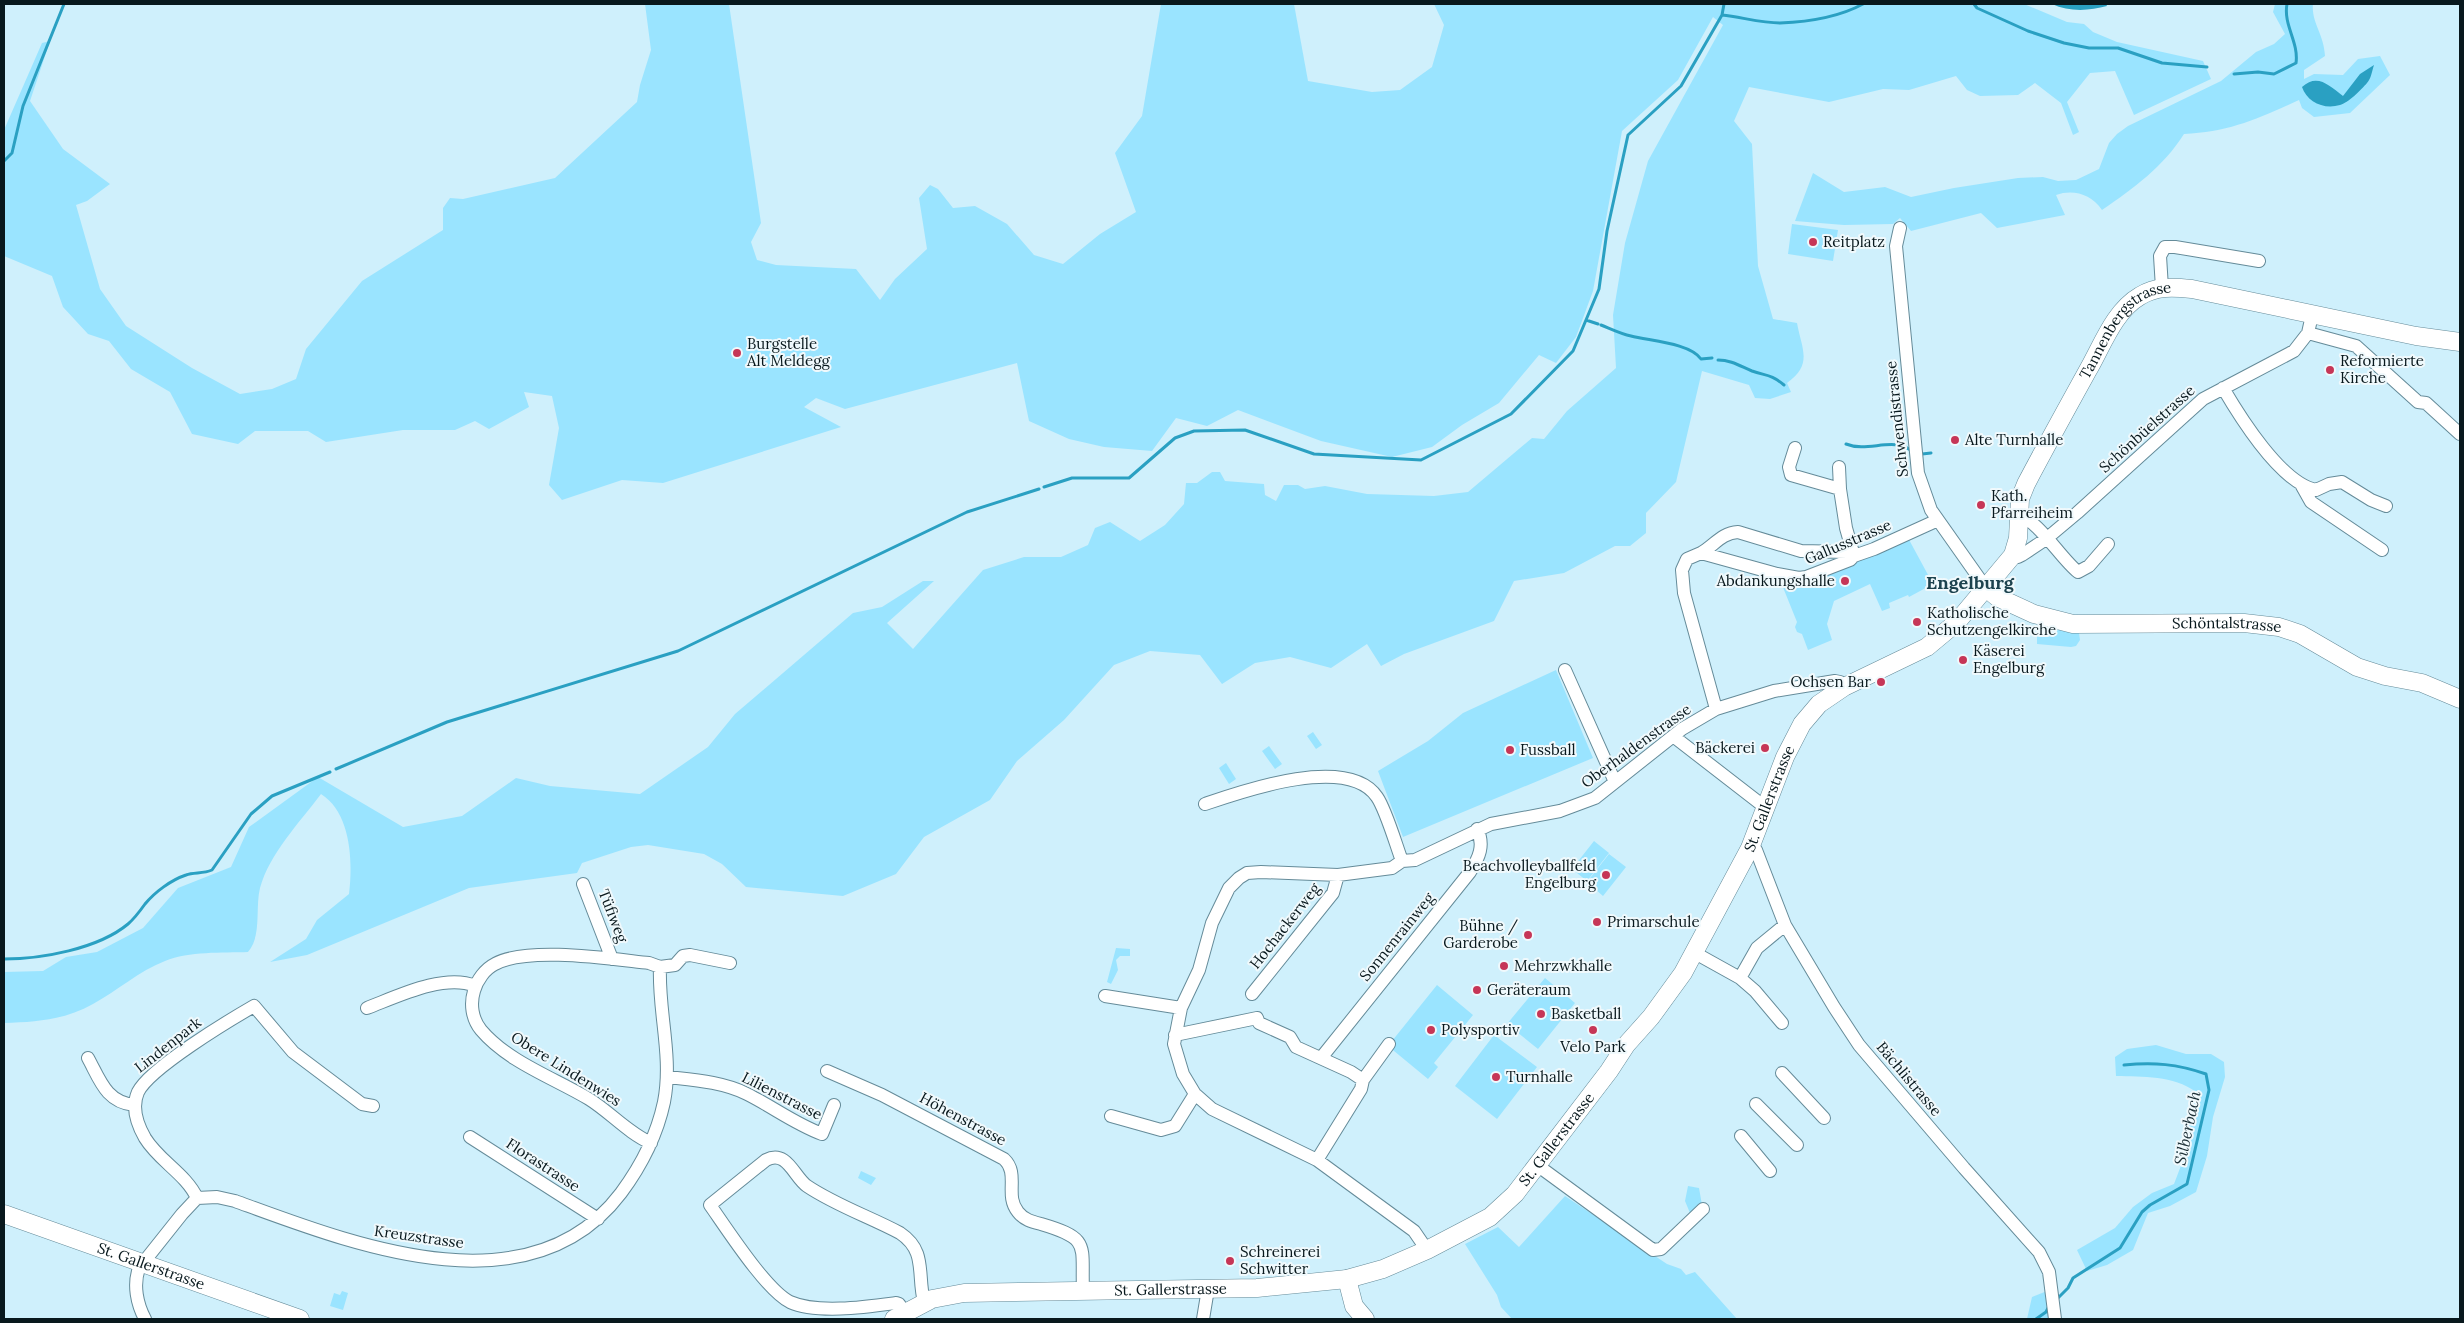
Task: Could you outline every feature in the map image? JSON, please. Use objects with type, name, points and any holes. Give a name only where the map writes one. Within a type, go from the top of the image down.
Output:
[{"type":"street","name":"Schwendistrasse","points":[[1900,228],[1896,246],[1917,464],[1924,494],[1938,520],[1986,588]]},
{"type":"street","points":[[2162,288],[2160,256],[2164,247],[2174,246],[2259,261]]},
{"type":"street","name":"Tannenbergstrasse","points":[[1986,588],[2012,554],[2018,538],[2020,499],[2026,484],[2120,314],[2140,296],[2162,288],[2192,289],[2416,336],[2460,342]]},
{"type":"street","points":[[2312,314],[2308,333],[2356,346],[2418,402],[2426,403],[2460,434]]},
{"type":"street","name":"Schönbüelstrasse","points":[[2012,554],[2018,557],[2046,539],[2108,487],[2202,399],[2294,351],[2308,333]]},
{"type":"street","points":[[2223,388],[2254,437],[2302,486],[2311,502],[2382,550]]},
{"type":"street","points":[[1795,448],[1789,467],[1791,474],[1840,489]]},
{"type":"street","points":[[1839,467],[1840,489],[1846,528],[1854,556]]},
{"type":"street","points":[[2302,486],[2316,490],[2329,484],[2342,482],[2371,500],[2386,506]]},
{"type":"street","points":[[2018,516],[2025,517],[2078,572],[2089,566],[2108,544]]},
{"type":"street","name":"Gallusstrasse","points":[[1701,554],[1799,578],[1842,563],[1938,520]]},
{"type":"street","points":[[1716,710],[1698,650],[1682,578],[1682,570],[1687,559],[1701,554],[1720,537],[1730,532],[1738,532],[1801,551],[1847,552],[1854,556]]},
{"type":"street","name":"St. Gallerstrasse","points":[[895,1312],[924,1302],[964,1293],[1208,1290],[1282,1286],[1347,1279],[1383,1269],[1427,1250],[1490,1217],[1508,1203],[1609,1072],[1626,1045],[1670,991],[1695,953],[1750,848],[1785,757],[1802,724],[1819,704],[1844,687],[1937,640],[1957,622],[1986,588]]},
{"type":"street","name":"Schöntalstrasse","points":[[1986,588],[1997,596],[2034,614],[2073,624],[2244,623],[2278,628],[2300,634],[2357,667],[2384,676],[2422,684],[2460,698]]},
{"type":"street","points":[[1565,670],[1615,782]]},
{"type":"street","name":"Oberhaldenstrasse","points":[[1195,1094],[1178,1062],[1175,1035],[1181,1008],[1199,970],[1212,923],[1221,902],[1239,878],[1247,873],[1261,872],[1338,875],[1392,868],[1402,861],[1415,860],[1478,829],[1510,819],[1560,811],[1584,804],[1615,782],[1672,736],[1716,710],[1774,691],[1835,681],[1840,682],[1844,687]]},
{"type":"street","points":[[1672,736],[1766,808]]},
{"type":"street","points":[[1205,804],[1258,786],[1280,781],[1318,778],[1354,781],[1366,786],[1377,797],[1402,861]]},
{"type":"street","name":"Sonnenrainweg","points":[[1321,1058],[1470,872],[1480,853],[1481,842],[1478,829]]},
{"type":"street","name":"Bächlistrasse","points":[[1750,848],[1756,850],[1785,925],[1859,1045],[2039,1252],[2049,1272],[2055,1319]]},
{"type":"street","name":"Hochackerweg","points":[[1252,994],[1333,893],[1338,875]]},
{"type":"street","name":"Tüfiweg","points":[[583,884],[612,959]]},
{"type":"street","points":[[1740,978],[1757,948],[1785,925]]},
{"type":"street","points":[[1695,953],[1740,978],[1755,991],[1782,1023]]},
{"type":"street","points":[[367,1008],[433,985],[458,983],[475,986],[485,972],[495,964],[509,960],[560,956],[612,959],[660,967],[675,965],[683,956],[690,955],[730,963]]},
{"type":"street","name":"Kreuzstrasse","points":[[197,1198],[217,1197],[235,1201],[366,1246],[457,1261],[511,1258],[534,1253],[577,1235],[598,1219],[628,1184],[650,1143],[662,1110],[668,1077],[666,1041],[659,991],[660,967]]},
{"type":"street","name":"Obere Lindenwies","points":[[475,986],[472,1011],[478,1026],[489,1038],[507,1053],[594,1102],[650,1143]]},
{"type":"street","points":[[1105,996],[1181,1008]]},
{"type":"street","name":"Lindenpark","points":[[134,1105],[138,1091],[164,1066],[206,1035],[254,1006],[294,1052],[362,1104],[373,1106]]},
{"type":"street","points":[[1175,1035],[1257,1018],[1259,1023],[1290,1037],[1296,1047],[1363,1080]]},
{"type":"street","points":[[1317,1160],[1361,1089],[1363,1080],[1389,1044]]},
{"type":"street","points":[[88,1058],[112,1098],[123,1104],[134,1105],[137,1122],[145,1138],[152,1148],[193,1188],[197,1198],[143,1263],[137,1274],[136,1289],[145,1319]]},
{"type":"street","name":"Höhenstrasse","points":[[827,1071],[882,1095],[1004,1158],[1012,1173],[1011,1197],[1018,1212],[1029,1221],[1063,1231],[1078,1240],[1081,1249],[1083,1292]]},
{"type":"street","points":[[1782,1073],[1824,1118]]},
{"type":"street","name":"Lilienstrasse","points":[[668,1077],[733,1088],[804,1128],[822,1134],[834,1106]]},
{"type":"street","points":[[1111,1116],[1161,1130],[1170,1130],[1175,1126],[1195,1094],[1220,1114],[1317,1160],[1414,1231],[1427,1250]]},
{"type":"street","points":[[1756,1104],[1797,1145]]},
{"type":"street","points":[[1741,1136],[1770,1171]]},
{"type":"street","name":"Florastrasse","points":[[470,1137],[598,1219]]},
{"type":"street","points":[[895,1312],[856,1307],[802,1306],[787,1300],[769,1285],[710,1205],[766,1160],[771,1158],[785,1160],[808,1186],[900,1233],[911,1242],[918,1255],[920,1286],[924,1302]]},
{"type":"street","points":[[1537,1165],[1656,1250],[1661,1248],[1703,1209]]},
{"type":"street","name":"St. Gallerstrasse","points":[[4,1214],[300,1319]]},
{"type":"street","points":[[1347,1279],[1354,1306],[1365,1319]]},
{"type":"street","points":[[1203,1319],[1208,1290]]},
{"type":"shaded area","points":[[645,4],[729,4],[761,223],[751,242],[757,260],[776,265],[856,269],[880,300],[895,279],[927,249],[919,198],[930,185],[938,189],[953,208],[975,206],[1007,224],[1034,255],[1063,264],[1100,234],[1136,212],[1115,153],[1142,116],[1161,4],[1294,4],[1308,81],[1372,92],[1400,90],[1432,67],[1444,25],[1434,4],[2024,4],[2067,22],[2084,24],[2093,32],[2117,42],[2203,61],[2211,79],[2134,115],[2115,71],[2090,73],[2067,102],[2079,132],[2073,135],[2061,103],[2035,83],[2018,95],[1980,96],[1967,90],[1956,76],[1909,90],[1883,89],[1829,102],[1749,87],[1734,121],[1752,144],[1758,266],[1773,319],[1797,323],[1803,349],[1803,363],[1795,376],[1787,383],[1791,392],[1770,399],[1755,398],[1749,385],[1702,371],[1676,482],[1646,513],[1646,533],[1630,546],[1615,546],[1564,573],[1514,581],[1494,621],[1404,654],[1381,666],[1367,644],[1331,668],[1290,657],[1255,663],[1222,684],[1200,655],[1150,651],[1114,665],[1064,720],[1017,761],[990,800],[924,837],[896,874],[843,896],[746,887],[722,864],[704,854],[648,845],[631,847],[582,863],[577,873],[469,888],[307,955],[270,962],[306,939],[317,920],[349,894],[351,867],[348,839],[339,813],[331,802],[321,794],[286,839],[264,875],[260,888],[257,930],[248,952],[206,953],[174,958],[155,965],[102,999],[72,1014],[38,1021],[4,1023],[4,972],[43,971],[66,957],[97,952],[143,928],[178,888],[231,867],[249,827],[318,777],[403,827],[462,816],[516,778],[550,786],[640,794],[708,747],[735,714],[853,613],[882,607],[923,581],[934,581],[887,623],[913,649],[983,570],[1024,557],[1061,557],[1088,545],[1095,528],[1110,522],[1140,541],[1165,525],[1184,504],[1186,483],[1197,483],[1212,472],[1220,472],[1225,481],[1264,484],[1265,495],[1276,501],[1284,485],[1298,485],[1305,489],[1325,486],[1367,494],[1434,496],[1468,492],[1532,438],[1544,439],[1567,411],[1616,368],[1613,315],[1625,243],[1648,161],[1723,25],[1713,17],[1678,80],[1622,131],[1593,291],[1576,337],[1556,363],[1539,355],[1499,403],[1462,425],[1432,447],[1392,457],[1321,441],[1238,410],[1207,426],[1176,418],[1152,451],[1104,447],[1069,439],[1029,421],[1017,363],[845,409],[816,398],[804,407],[841,427],[663,483],[622,480],[562,500],[549,485],[559,428],[552,396],[524,392],[529,407],[489,429],[475,421],[455,430],[403,430],[326,442],[308,431],[255,431],[238,444],[192,434],[170,392],[131,369],[109,341],[88,334],[63,307],[52,276],[4,256],[4,130],[42,43],[50,41],[30,101],[63,149],[110,184],[87,201],[76,205],[100,289],[126,326],[192,368],[240,394],[272,389],[296,379],[306,349],[362,281],[443,230],[443,208],[450,198],[463,199],[555,178],[637,102],[640,85],[651,50]]},
{"type":"shaded area","points":[[2052,4],[2106,4],[2107,6],[2079,10]]},
{"type":"shaded area","points":[[2275,4],[2313,4],[2314,17],[2325,56],[2304,70],[2304,79],[2314,74],[2343,75],[2358,59],[2380,56],[2390,75],[2350,113],[2314,117],[2302,108],[2299,100],[2243,123],[2215,131],[2184,134],[2157,167],[2102,210],[2093,200],[2081,194],[2062,193],[2056,195],[2065,215],[1997,228],[1981,213],[1911,231],[1900,218],[1893,224],[1844,225],[1795,221],[1813,173],[1844,192],[1885,187],[1911,197],[2018,178],[2043,177],[2058,181],[2076,180],[2099,169],[2109,143],[2128,126],[2221,81],[2256,52],[2274,44],[2285,34],[2273,12]]},
{"type":"shaded area","points":[[2374,65],[2367,83],[2358,93],[2340,105],[2328,106],[2317,104],[2308,97],[2302,87],[2313,81],[2323,82],[2343,96],[2360,74]]},
{"type":"shaded area","name":"Reitplatz","points":[[1792,224],[1838,230],[1833,261],[1788,254]]},
{"type":"shaded area","points":[[1907,536],[1933,584],[1909,597],[1908,595],[1889,603],[1890,608],[1882,611],[1870,584],[1834,601],[1827,624],[1832,640],[1808,650],[1802,634],[1797,632],[1795,627],[1797,622],[1778,575],[1804,574]]},
{"type":"shaded area","points":[[2037,623],[2075,630],[2079,633],[2080,640],[2076,646],[2071,647],[2037,644]]},
{"type":"shaded area","name":"Fussball","points":[[1556,670],[1593,758],[1403,837],[1378,771],[1428,741],[1463,713]]},
{"type":"shaded area","points":[[1313,732],[1322,745],[1316,749],[1307,736]]},
{"type":"shaded area","points":[[1269,746],[1282,764],[1275,769],[1262,751]]},
{"type":"shaded area","points":[[1226,763],[1236,779],[1229,784],[1219,768]]},
{"type":"shaded area","points":[[1594,841],[1609,853],[1587,881],[1572,869]]},
{"type":"shaded area","name":"Beachvolleyballfeld Engelburg","points":[[1609,854],[1626,867],[1603,896],[1587,882]]},
{"type":"shaded area","points":[[1116,948],[1130,949],[1130,956],[1120,956],[1116,960],[1118,970],[1111,984],[1107,982]]},
{"type":"shaded area","name":"Basketball","points":[[1545,978],[1575,1003],[1538,1049],[1507,1024]]},
{"type":"shaded area","name":"Polysportiv","points":[[1437,985],[1473,1015],[1434,1063],[1438,1067],[1428,1079],[1388,1046]]},
{"type":"shaded area","name":"Turnhalle","points":[[1494,1035],[1537,1067],[1497,1119],[1455,1086]]},
{"type":"shaded area","points":[[2156,1045],[2186,1054],[2211,1054],[2224,1062],[2225,1077],[2213,1117],[2207,1156],[2196,1192],[2170,1206],[2148,1213],[2133,1250],[2107,1265],[2087,1271],[2077,1250],[2115,1228],[2133,1207],[2152,1193],[2174,1184],[2182,1163],[2184,1136],[2196,1092],[2178,1082],[2158,1078],[2116,1076],[2115,1057],[2127,1049]]},
{"type":"shaded area","points":[[861,1171],[876,1178],[871,1185],[858,1178]]},
{"type":"shaded area","points":[[1688,1186],[1699,1188],[1702,1205],[1690,1213],[1685,1201]]},
{"type":"shaded area","points":[[1565,1196],[1667,1264],[1681,1269],[1686,1275],[1695,1272],[1737,1319],[1512,1319],[1501,1307],[1497,1295],[1465,1244],[1498,1227],[1519,1247]]},
{"type":"shaded area","points":[[342,1291],[348,1293],[343,1310],[330,1306],[334,1293],[340,1295]]},
{"type":"shaded area","points":[[2047,1291],[2049,1319],[2027,1319],[2032,1297]]},
{"type":"waterway","points":[[4,161],[12,153],[23,106],[64,4]]},
{"type":"waterway","points":[[1044,487],[1072,478],[1129,478],[1175,438],[1194,431],[1245,430],[1314,454],[1421,460],[1511,414],[1573,351],[1599,289],[1607,231],[1628,135],[1681,86],[1722,15],[1724,4]]},
{"type":"waterway","points":[[1722,15],[1780,23],[1811,20],[1833,15],[1854,9],[1863,4]]},
{"type":"waterway","points":[[1974,4],[1977,8],[2028,31],[2064,43],[2089,48],[2118,48],[2162,63],[2207,67]]},
{"type":"waterway","points":[[2234,74],[2258,72],[2274,74],[2296,63],[2295,48],[2287,19],[2287,4]]},
{"type":"waterway","points":[[1586,320],[1598,324]]},
{"type":"waterway","points":[[1601,325],[1627,335],[1669,343],[1688,349],[1701,359],[1712,358]]},
{"type":"waterway","points":[[1718,360],[1731,362],[1772,377],[1784,385]]},
{"type":"waterway","points":[[1846,444],[1863,447],[1897,445],[1912,451]]},
{"type":"waterway","points":[[1922,454],[1931,453]]},
{"type":"waterway","points":[[336,769],[447,722],[678,651],[967,512],[1039,489]]},
{"type":"waterway","points":[[4,959],[52,955],[85,946],[116,933],[131,922],[149,900],[169,883],[186,875],[212,870],[251,814],[272,796],[330,772]]},
{"type":"waterway","name":"Silberbach","points":[[2058,1298],[2068,1288],[2073,1278],[2120,1248],[2142,1212],[2150,1205],[2187,1184],[2209,1090],[2206,1074],[2165,1065],[2124,1065]]},
{"type":"waterway","name":"Silberbach","points":[[2036,1319],[2046,1312],[2049,1306]]},
{"type":"place","name":"Reitplatz","points":[[1813,242]]},
{"type":"place","name":"Burgstelle Alt Meldegg","points":[[737,353]]},
{"type":"place","name":"Reformierte Kirche","points":[[2330,370]]},
{"type":"place","name":"Alte Turnhalle","points":[[1955,440]]},
{"type":"place","name":"Kath. Pfarreiheim","points":[[1981,505]]},
{"type":"place","name":"Abdankungshalle","points":[[1845,581]]},
{"type":"place","name":"Katholische Schutzengelkirche","points":[[1917,622]]},
{"type":"place","name":"Käserei Engelburg","points":[[1963,660]]},
{"type":"place","name":"Ochsen Bar","points":[[1881,682]]},
{"type":"place","name":"Bäckerei","points":[[1765,748]]},
{"type":"place","name":"Fussball","points":[[1510,750]]},
{"type":"place","name":"Beachvolleyballfeld Engelburg","points":[[1606,875]]},
{"type":"place","name":"Primarschule","points":[[1597,922]]},
{"type":"place","name":"Bühne / Garderobe","points":[[1528,935]]},
{"type":"place","name":"Mehrzwkhalle","points":[[1504,966]]},
{"type":"place","name":"Geräteraum","points":[[1477,990]]},
{"type":"place","name":"Basketball","points":[[1541,1014]]},
{"type":"place","name":"Polysportiv","points":[[1431,1030]]},
{"type":"place","name":"Velo Park","points":[[1593,1030]]},
{"type":"place","name":"Turnhalle","points":[[1496,1077]]},
{"type":"place","name":"Schreinerei Schwitter","points":[[1230,1261]]},
{"type":"district","name":"Engelburg","points":[[1970,583]]}]
